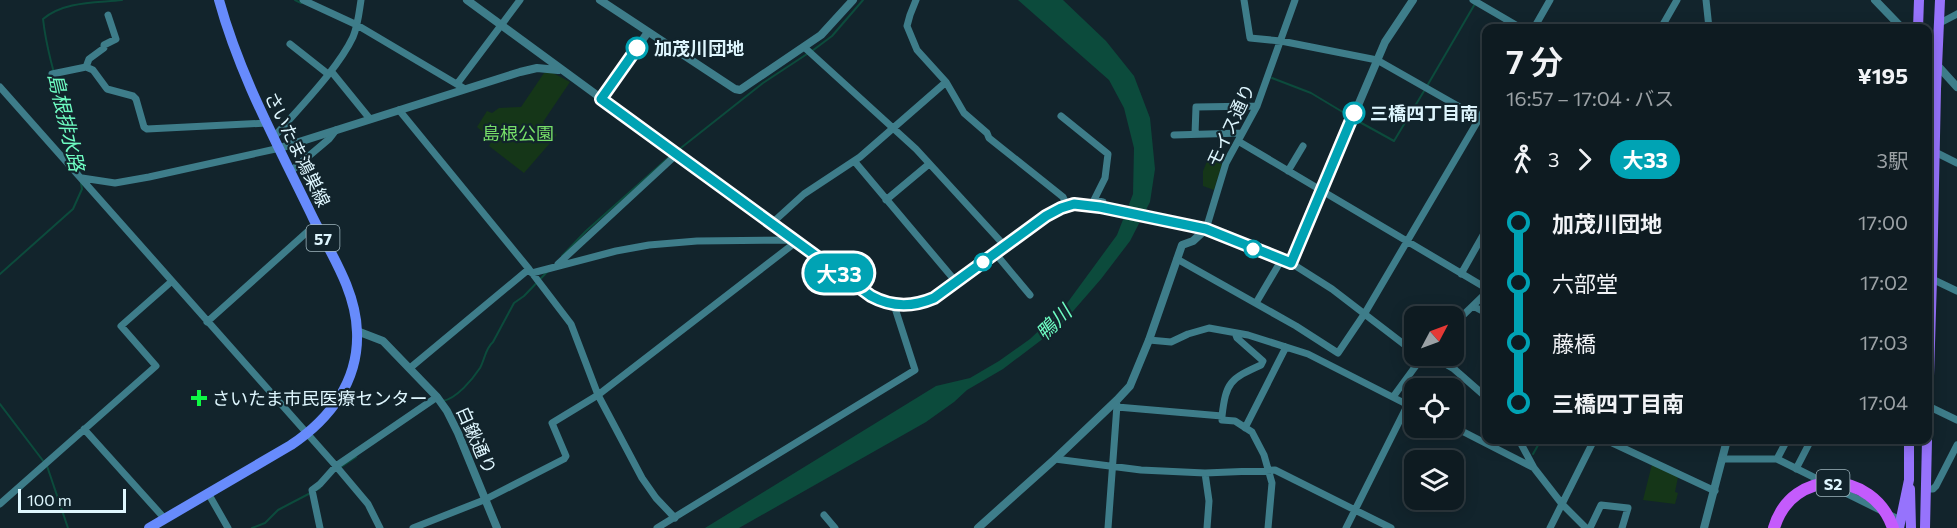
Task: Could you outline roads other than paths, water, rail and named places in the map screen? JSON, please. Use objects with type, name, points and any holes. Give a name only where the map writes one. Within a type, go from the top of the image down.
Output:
[{"type":"highway","points":[[1918,24],[1919,0]]},
{"type":"highway","points":[[1932,279],[1941,0]]},
{"type":"highway","points":[[1909,444],[1911,528]]},
{"type":"highway","points":[[1925,528],[1927,444]]},
{"type":"highway","points":[[1897,525],[1909,480]]},
{"type":"highway","name":"S2","points":[[1774,528],[1783,508],[1800,493],[1817,485],[1838,483],[1854,486],[1868,494],[1897,525]]},
{"type":"main road","name":"さいたま鴻巣線","points":[[149,528],[306,434],[333,407],[348,382],[356,360],[357,331],[349,292],[242,67],[219,0]]},
{"type":"street","points":[[303,0],[465,89]]},
{"type":"street","points":[[274,137],[330,72],[356,28],[361,0]]},
{"type":"street","points":[[467,0],[676,155],[880,301],[894,305],[927,301],[957,283],[1004,245],[1046,216],[1067,206],[1104,205],[1206,229],[1287,261],[1332,289],[1404,344]]},
{"type":"street","points":[[457,84],[520,0]]},
{"type":"street","points":[[600,0],[735,89],[740,90],[822,35],[853,0]]},
{"type":"street","points":[[916,0],[907,26],[917,50],[946,82],[964,113],[987,133],[989,138],[1063,197],[1067,206]]},
{"type":"street","points":[[1244,0],[1250,38],[1281,41],[1377,60],[1482,120]]},
{"type":"street","name":"モイス通り","points":[[1206,229],[1226,164],[1257,106],[1295,0]]},
{"type":"street","points":[[1256,303],[1287,261],[1321,191],[1385,42],[1413,0]]},
{"type":"street","points":[[1473,0],[1514,24]]},
{"type":"street","points":[[1536,24],[1550,0]]},
{"type":"street","points":[[1662,24],[1677,0]]},
{"type":"street","points":[[1706,0],[1709,24]]},
{"type":"street","points":[[1875,0],[1898,24]]},
{"type":"street","points":[[1940,23],[1957,14]]},
{"type":"street","points":[[86,67],[89,59],[104,48],[104,45],[116,39],[108,15]]},
{"type":"street","points":[[601,99],[648,32]]},
{"type":"street","points":[[290,44],[330,72],[370,119]]},
{"type":"street","points":[[804,47],[894,129],[1004,245]]},
{"type":"street","points":[[1932,60],[1957,87]]},
{"type":"street","points":[[52,74],[86,67],[93,70],[107,89],[133,96],[136,99],[144,127],[147,129],[267,123]]},
{"type":"street","points":[[82,178],[115,183],[280,148],[537,68],[562,70]]},
{"type":"street","points":[[771,224],[804,194],[855,162],[946,82]]},
{"type":"street","points":[[0,87],[336,466],[368,504],[380,528]]},
{"type":"street","points":[[1195,134],[1196,107],[1257,106]]},
{"type":"street","points":[[399,110],[571,324],[598,394],[642,478],[656,498],[675,518]]},
{"type":"street","points":[[1061,116],[1108,154],[1105,178],[1094,200],[1104,205]]},
{"type":"street","points":[[1177,259],[1256,303],[1338,353],[1482,123]]},
{"type":"street","points":[[291,171],[329,139],[336,130]]},
{"type":"street","points":[[1174,135],[1242,133]]},
{"type":"street","points":[[1238,141],[1482,286]]},
{"type":"street","points":[[1288,171],[1303,146]]},
{"type":"street","points":[[1935,152],[1957,163]]},
{"type":"street","points":[[556,266],[676,155]]},
{"type":"street","points":[[855,162],[957,283]]},
{"type":"street","points":[[886,200],[929,164]]},
{"type":"street","points":[[207,322],[316,224]]},
{"type":"street","points":[[978,528],[1117,404],[1130,386],[1149,340],[1182,245],[1193,241],[1206,229]]},
{"type":"street","points":[[1461,274],[1482,237]]},
{"type":"street","points":[[410,368],[530,271],[649,245],[680,242],[794,241]]},
{"type":"street","points":[[413,528],[484,500],[564,459],[566,456],[552,423],[598,394],[794,241]]},
{"type":"street","points":[[995,252],[1030,295]]},
{"type":"street","points":[[1932,279],[1957,291]]},
{"type":"street","points":[[0,504],[156,366],[121,326],[172,281]]},
{"type":"street","points":[[1464,315],[1482,297]]},
{"type":"street","points":[[657,528],[915,370],[894,305]]},
{"type":"street","points":[[1473,306],[1482,311]]},
{"type":"street","points":[[1149,340],[1171,342],[1209,328],[1235,333],[1308,354],[1404,402]]},
{"type":"street","name":"白鍬通り","points":[[357,331],[383,341],[439,400],[455,426],[496,528]]},
{"type":"street","points":[[1235,333],[1237,338],[1263,361],[1261,365],[1234,378],[1225,395],[1222,420],[1235,421],[1252,432],[1269,470],[1272,483],[1268,528]]},
{"type":"street","points":[[1245,428],[1286,347]]},
{"type":"street","points":[[1393,396],[1415,366]]},
{"type":"street","points":[[1449,366],[1482,394]]},
{"type":"street","points":[[320,528],[312,490],[336,466],[439,400]]},
{"type":"street","points":[[1117,404],[1222,416]]},
{"type":"street","points":[[1108,528],[1117,404]]},
{"type":"street","points":[[1932,409],[1957,420]]},
{"type":"street","points":[[1346,528],[1404,419]]},
{"type":"street","points":[[84,429],[165,519]]},
{"type":"street","points":[[1464,432],[1482,441]]},
{"type":"street","points":[[1487,444],[1534,468]]},
{"type":"street","points":[[1521,444],[1534,468],[1563,504],[1588,528],[1601,505],[1628,508],[1622,528]]},
{"type":"street","points":[[1550,528],[1592,444]]},
{"type":"street","points":[[1614,444],[1714,491]]},
{"type":"street","points":[[1704,528],[1726,444]]},
{"type":"street","points":[[1777,459],[1785,444]]},
{"type":"street","points":[[1796,469],[1809,444]]},
{"type":"street","points":[[1926,489],[1935,488],[1957,446]]},
{"type":"street","points":[[1055,459],[1113,467],[1205,473],[1275,470],[1391,528]]},
{"type":"street","points":[[1722,459],[1777,459],[1896,518],[1897,525]]},
{"type":"street","points":[[1205,473],[1209,501],[1207,528]]},
{"type":"street","points":[[208,493],[228,528]]},
{"type":"street","points":[[824,515],[835,528]]},
{"type":"water","name":"鴨川","points":[[1018,0],[1063,0],[1106,41],[1134,76],[1150,118],[1155,169],[1150,202],[1130,241],[1061,325],[1003,369],[967,390],[926,422],[739,528],[705,528],[936,386],[970,378],[1030,339],[1065,306],[1117,235],[1133,194],[1134,148],[1124,108],[1109,80]]},
{"type":"waterway","name":"島根排水路","points":[[80,174],[72,135],[50,58],[43,19],[51,13],[70,6],[122,0]]},
{"type":"waterway","name":"島根排水路","points":[[295,0],[301,3]]},
{"type":"waterway","points":[[812,51],[832,36],[863,0]]},
{"type":"waterway","points":[[1427,86],[1476,2]]},
{"type":"waterway","points":[[677,151],[763,83],[807,54]]},
{"type":"waterway","points":[[1272,78],[1311,93],[1351,117]]},
{"type":"waterway","points":[[1356,120],[1394,141],[1424,91]]},
{"type":"waterway","points":[[562,256],[586,231],[668,158]]},
{"type":"waterway","name":"島根排水路","points":[[0,274],[73,209],[82,189],[81,183]]},
{"type":"waterway","points":[[443,401],[459,392],[473,378],[514,303],[548,271]]},
{"type":"waterway","name":"島根排水路","points":[[0,404],[44,462]]},
{"type":"waterway","points":[[1533,454],[1539,444]]},
{"type":"waterway","points":[[341,467],[356,457]]},
{"type":"waterway","name":"島根排水路","points":[[47,466],[68,528]]},
{"type":"waterway","points":[[252,528],[265,523],[278,510],[320,488]]},
{"type":"place","name":"加茂川団地","points":[[637,48]]},
{"type":"place","name":"三橋四丁目南","points":[[1354,113]]},
{"type":"place","name":"さいたま市民医療センター","points":[[199,398]]},
{"type":"park label","name":"島根公園","points":[[518,133]]}]
